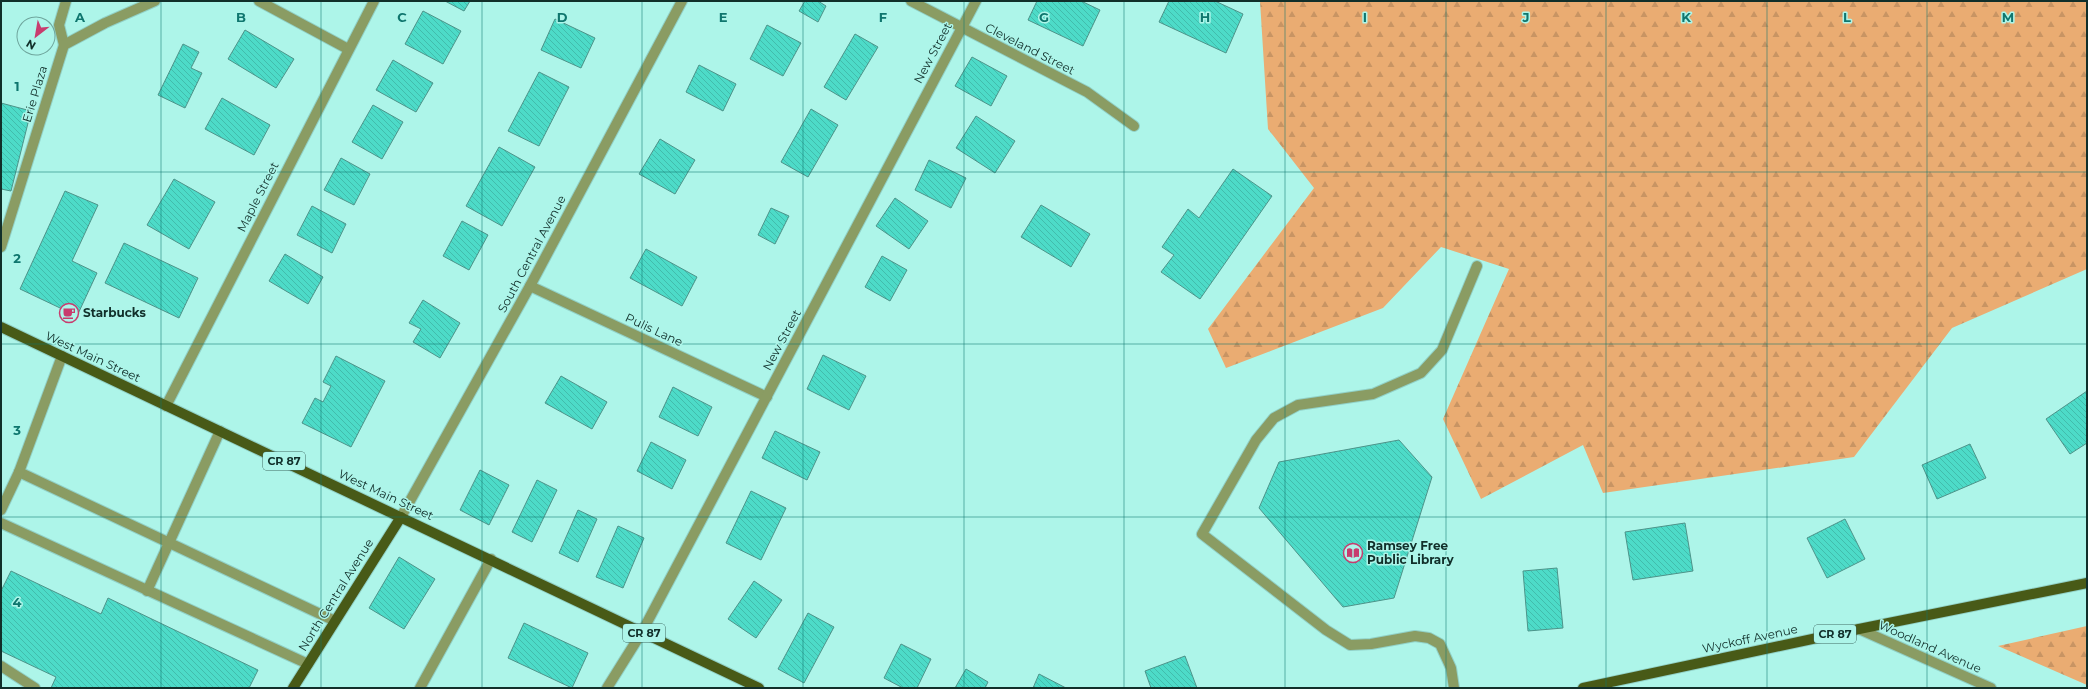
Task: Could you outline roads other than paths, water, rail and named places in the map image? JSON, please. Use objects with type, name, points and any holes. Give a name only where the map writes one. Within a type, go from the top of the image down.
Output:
[{"type":"main road","name":"West Main Street","points":[[1,327],[491,559],[759,688]]},
{"type":"main road","name":"North Central Avenue","points":[[293,688],[401,517]]},
{"type":"main road","name":"Wyckoff Avenue","points":[[1583,688],[1859,629],[2087,584]]},
{"type":"street","points":[[66,1],[59,25],[64,45],[105,23],[155,1]]},
{"type":"street","points":[[259,1],[348,49]]},
{"type":"street","name":"Maple Street","points":[[166,406],[374,1]]},
{"type":"street","name":"South Central Avenue","points":[[401,517],[530,286],[682,1]]},
{"type":"street","name":"Cleveland Street","points":[[911,1],[1086,92],[1134,126]]},
{"type":"street","name":"New Street","points":[[607,688],[642,632],[976,1]]},
{"type":"street","name":"Erie Plaza","points":[[1,247],[64,45]]},
{"type":"street","points":[[1454,688],[1451,668],[1440,644],[1429,638],[1415,636],[1371,644],[1350,645],[1326,630],[1202,534],[1256,440],[1274,418],[1298,405],[1373,394],[1421,373],[1442,350],[1477,266]]},
{"type":"street","name":"Pulis Lane","points":[[530,286],[767,397]]},
{"type":"street","points":[[1,510],[19,472],[62,356]]},
{"type":"street","points":[[147,591],[220,431]]},
{"type":"street","points":[[19,472],[335,621]]},
{"type":"street","points":[[1,523],[308,664]]},
{"type":"street","points":[[420,688],[491,559]]},
{"type":"street","name":"Woodland Avenue","points":[[1859,629],[1992,688]]},
{"type":"street","points":[[1,666],[35,688]]},
{"type":"place","name":"Starbucks","points":[[69,313]]},
{"type":"place","name":"Ramsey Free Public Library","points":[[1353,553]]}]
